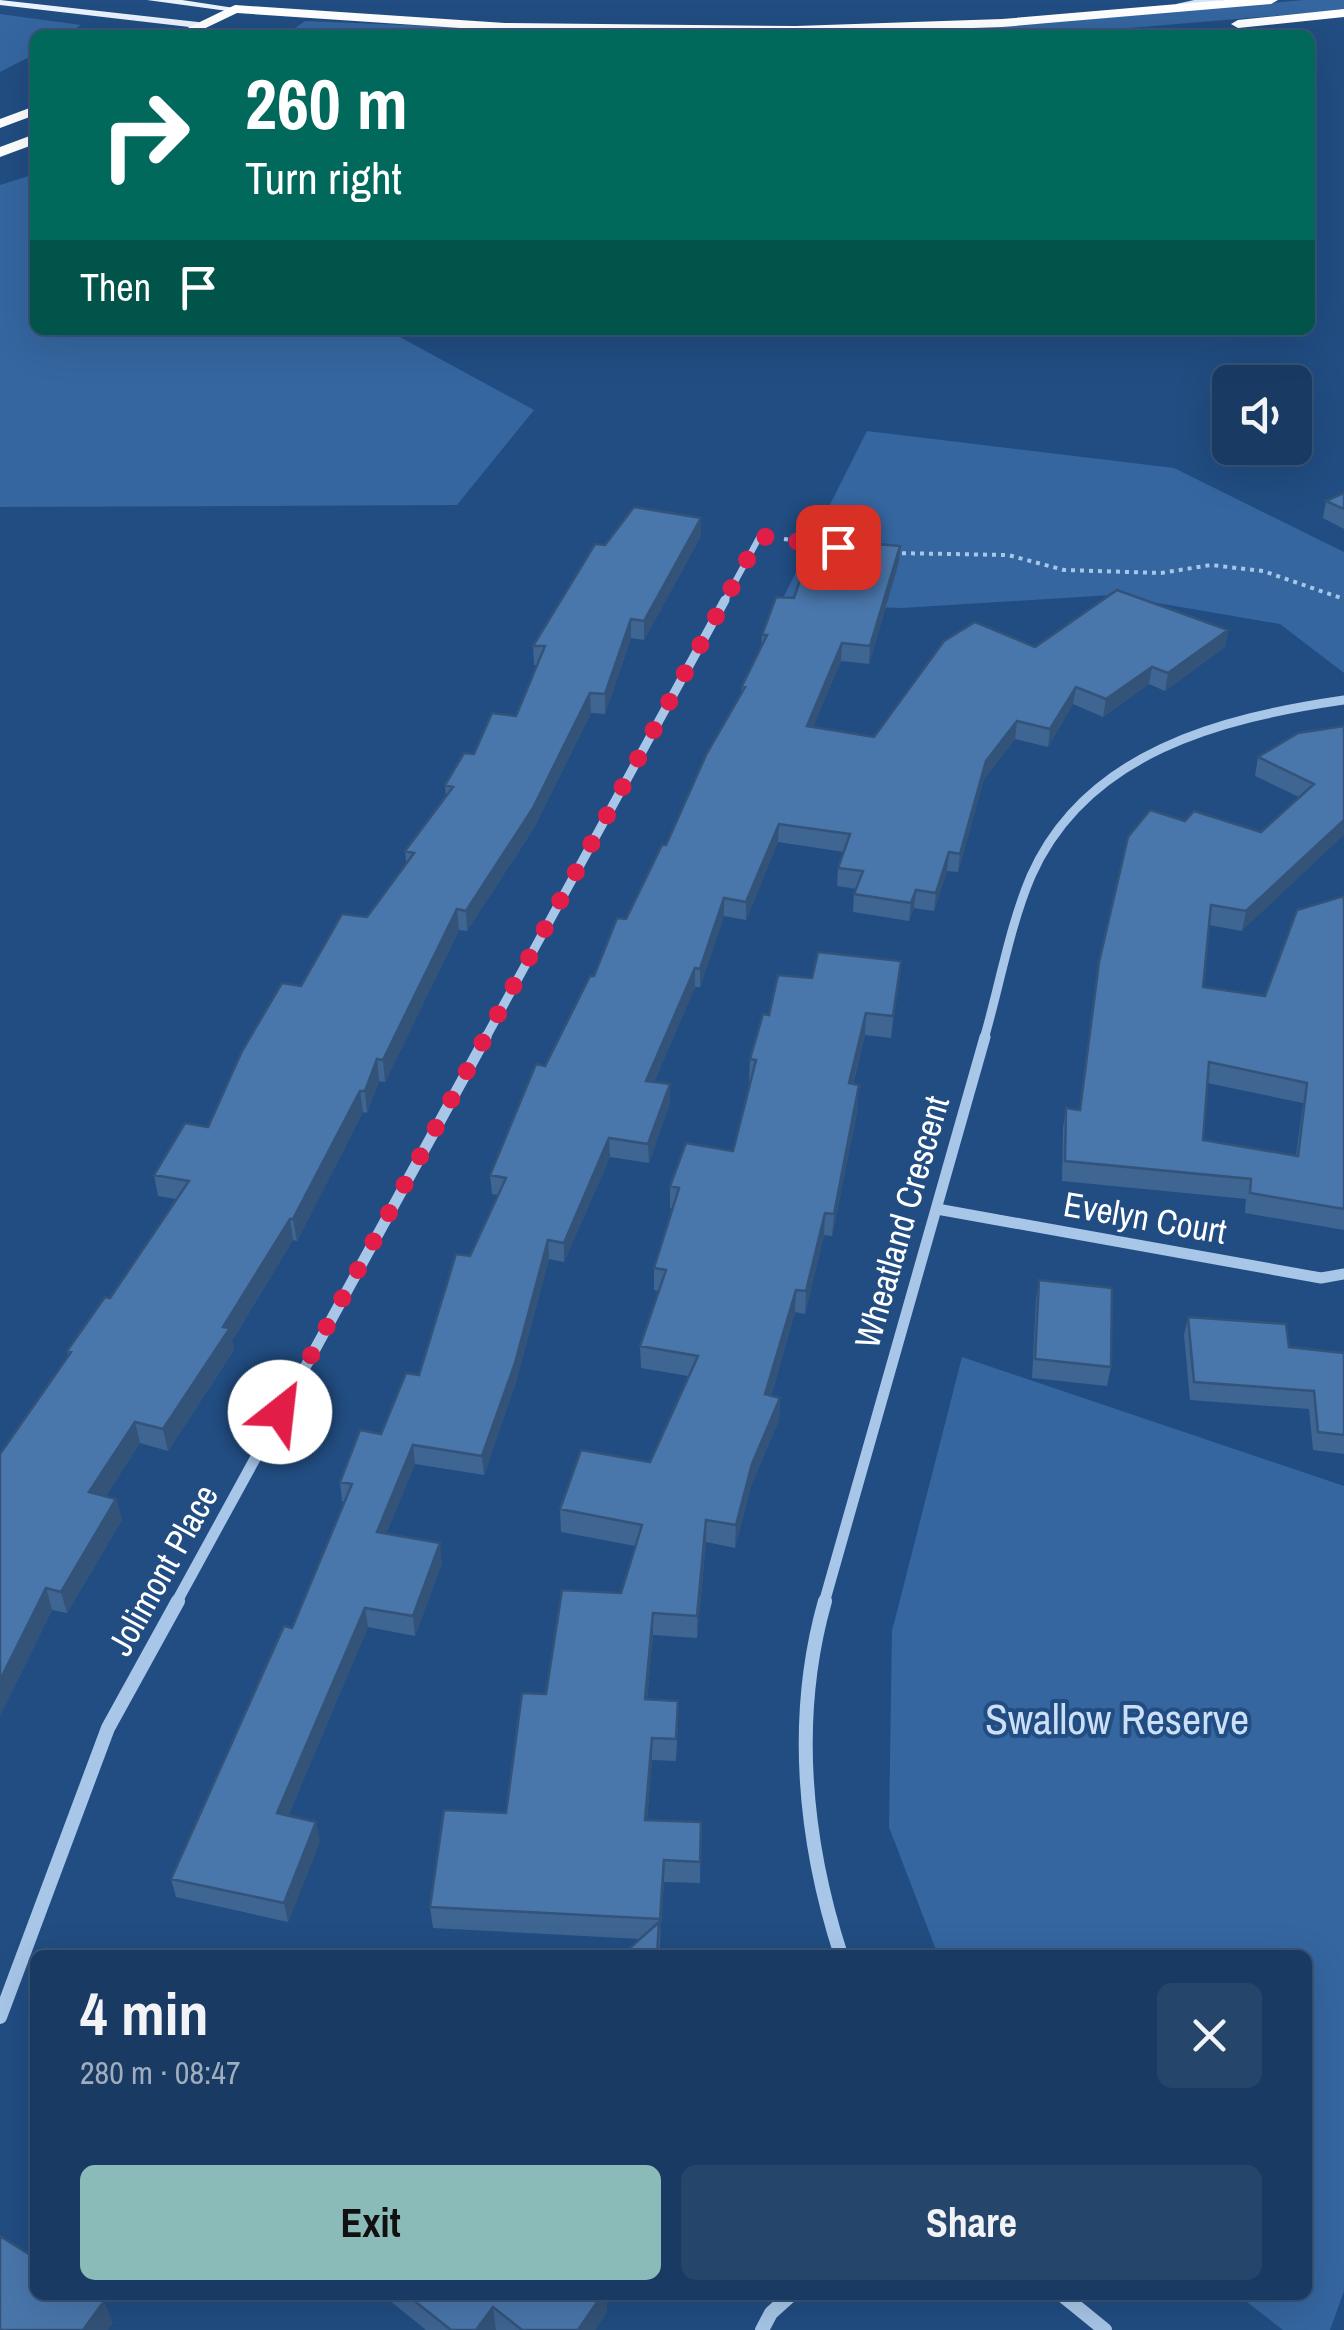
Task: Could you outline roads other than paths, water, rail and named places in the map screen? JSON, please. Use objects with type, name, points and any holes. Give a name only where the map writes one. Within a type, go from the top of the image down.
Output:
[{"type":"highway","points":[[189,30],[236,9],[419,23],[628,30],[860,29],[1084,18],[1271,0]]},
{"type":"highway","points":[[198,25],[226,30],[236,9]]},
{"type":"highway","points":[[1214,26],[1344,13]]},
{"type":"highway","points":[[0,124],[30,112]]},
{"type":"highway","points":[[0,152],[30,141]]},
{"type":"main road","points":[[152,0],[236,9]]},
{"type":"main road","points":[[1084,18],[1222,0]]},
{"type":"main road","points":[[0,2],[198,25]]},
{"type":"main road","points":[[134,19],[134,30]]},
{"type":"street","name":"Jolimont Place","points":[[0,2017],[108,1728],[760,536]]},
{"type":"street","name":"Wheatland Crescent","points":[[839,1950],[820,1896],[807,1826],[808,1688],[818,1624],[1030,878],[1056,830],[1106,778],[1146,753],[1238,720],[1344,700]]},
{"type":"street","name":"Evelyn Court","points":[[937,1208],[1321,1278],[1344,1274]]},
{"type":"street","points":[[762,2330],[786,2300]]},
{"type":"street","points":[[1068,2300],[1105,2330]]},
{"type":"park label","name":"Swallow Reserve","points":[[1117,1719]]}]
